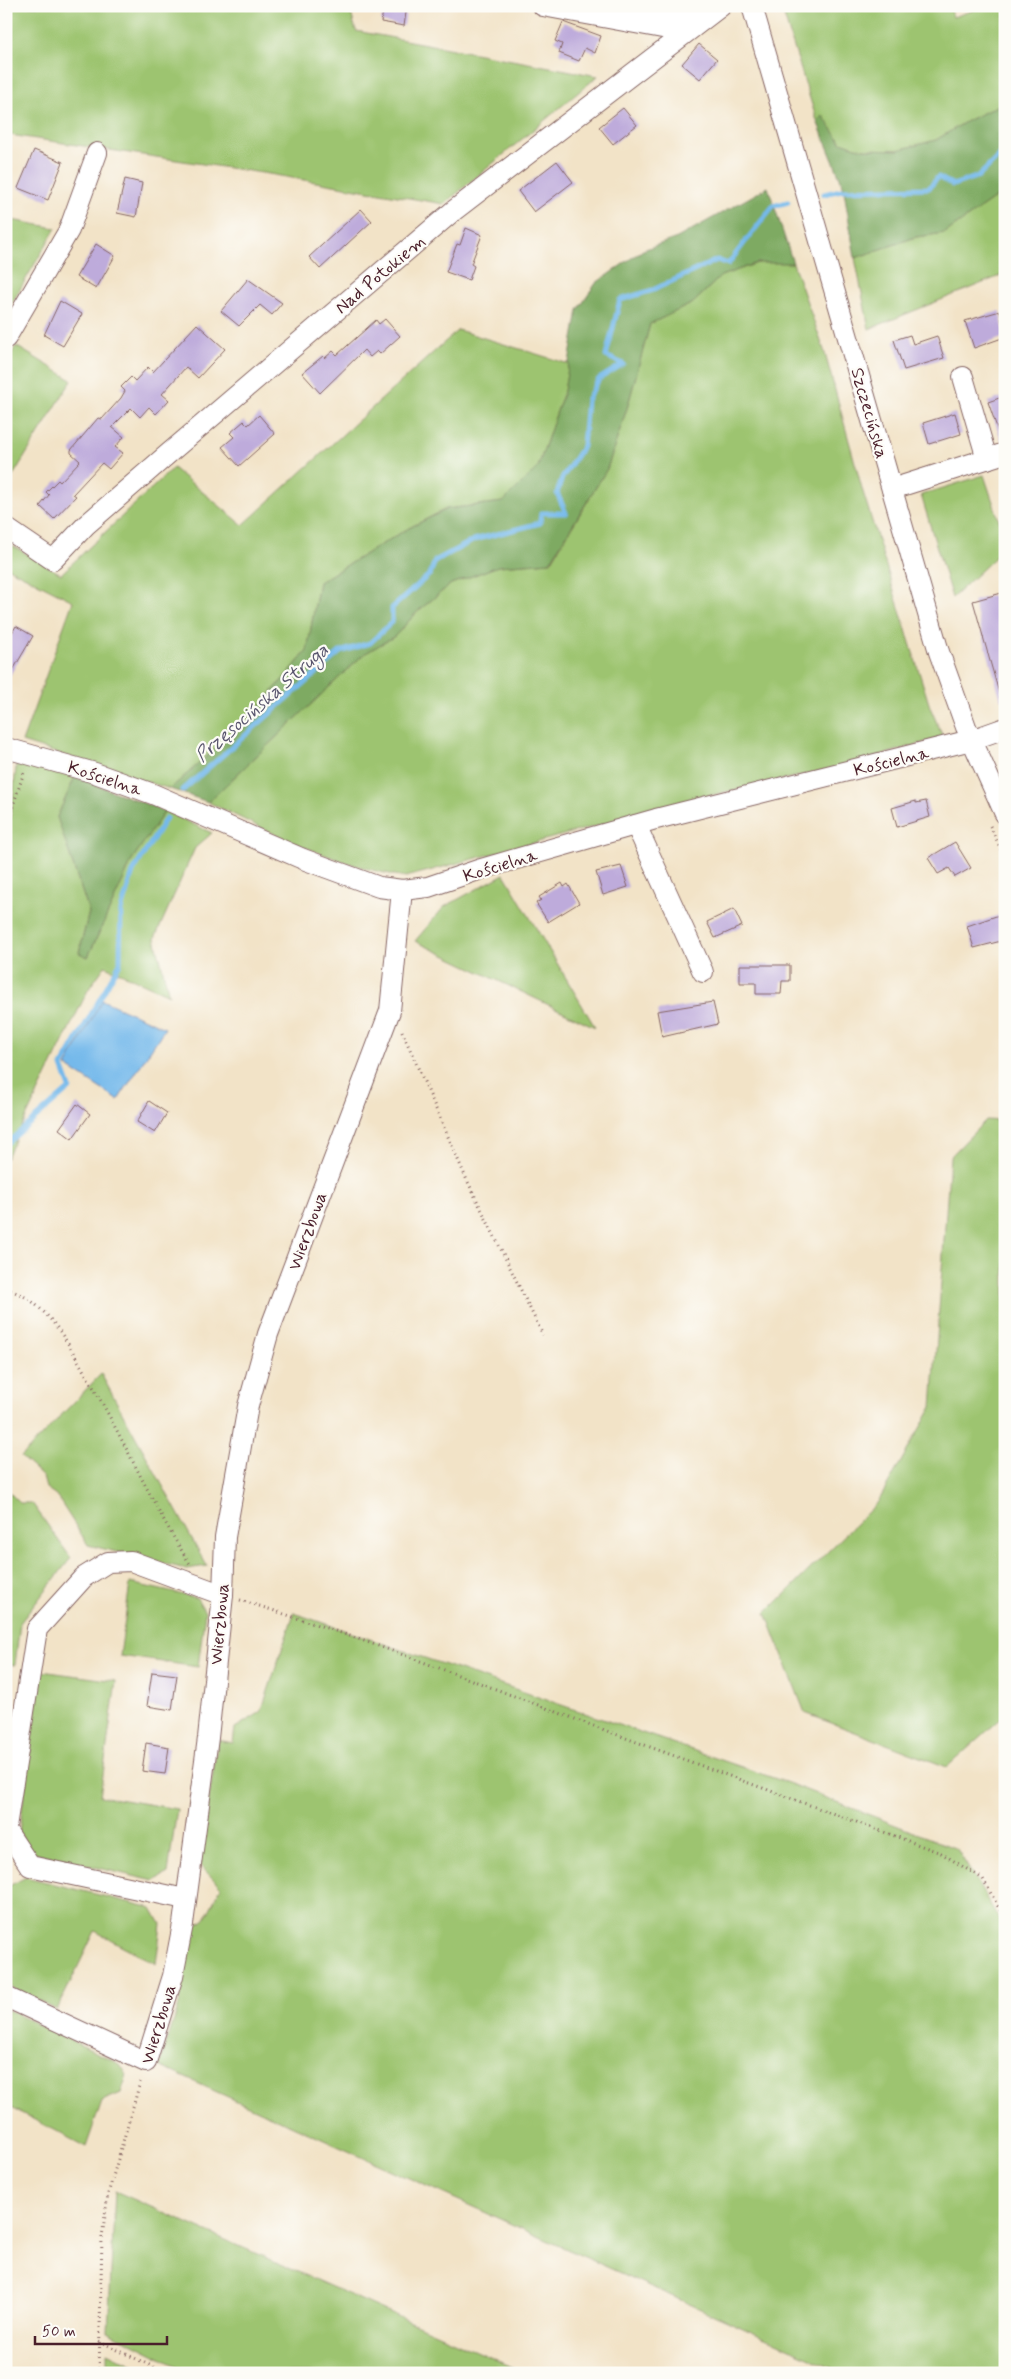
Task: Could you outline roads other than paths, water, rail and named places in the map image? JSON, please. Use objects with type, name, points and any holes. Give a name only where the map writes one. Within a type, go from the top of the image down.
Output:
[{"type":"street","points":[[543,6],[684,32]]},
{"type":"street","points":[[637,6],[703,18]]},
{"type":"street","name":"Nad Potokiem","points":[[6,528],[54,560],[86,525],[452,212],[619,86],[684,32],[721,6]]},
{"type":"street","name":"Szczecińska","points":[[752,6],[939,652],[971,740],[1005,814]]},
{"type":"street","points":[[6,338],[69,230],[96,153]]},
{"type":"street","points":[[892,489],[996,456],[963,377]]},
{"type":"street","name":"Kościelna","points":[[6,748],[95,773],[152,794],[303,859],[379,887],[402,890],[428,887],[481,869],[636,825],[971,740],[1005,728]]},
{"type":"street","points":[[636,825],[703,972]]},
{"type":"street","name":"Wierzbowa","points":[[6,1997],[146,2062],[173,1976],[183,1924],[208,1738],[215,1592],[248,1406],[268,1334],[390,1011],[402,890]]},
{"type":"street","points":[[185,1899],[30,1866],[6,1829],[37,1629],[84,1577],[108,1562],[131,1561],[215,1592]]},
{"type":"water","points":[[102,1000],[165,1028],[118,1100],[66,1066]]},
{"type":"waterway","name":"Przęsocińska Struga","points":[[824,194],[841,190],[929,188],[938,177],[953,185],[979,176],[1005,150]]},
{"type":"waterway","name":"Przęsocińska Struga","points":[[183,790],[340,652],[370,643],[392,622],[392,608],[430,574],[435,561],[474,540],[540,523],[541,513],[566,513],[557,493],[562,478],[583,446],[587,400],[599,379],[623,364],[606,356],[620,300],[653,290],[717,260],[728,264],[773,206],[788,202]]},
{"type":"waterway","name":"Przęsocińska Struga","points":[[6,1144],[70,1088],[62,1066],[120,963],[121,910],[133,872],[166,818]]}]
